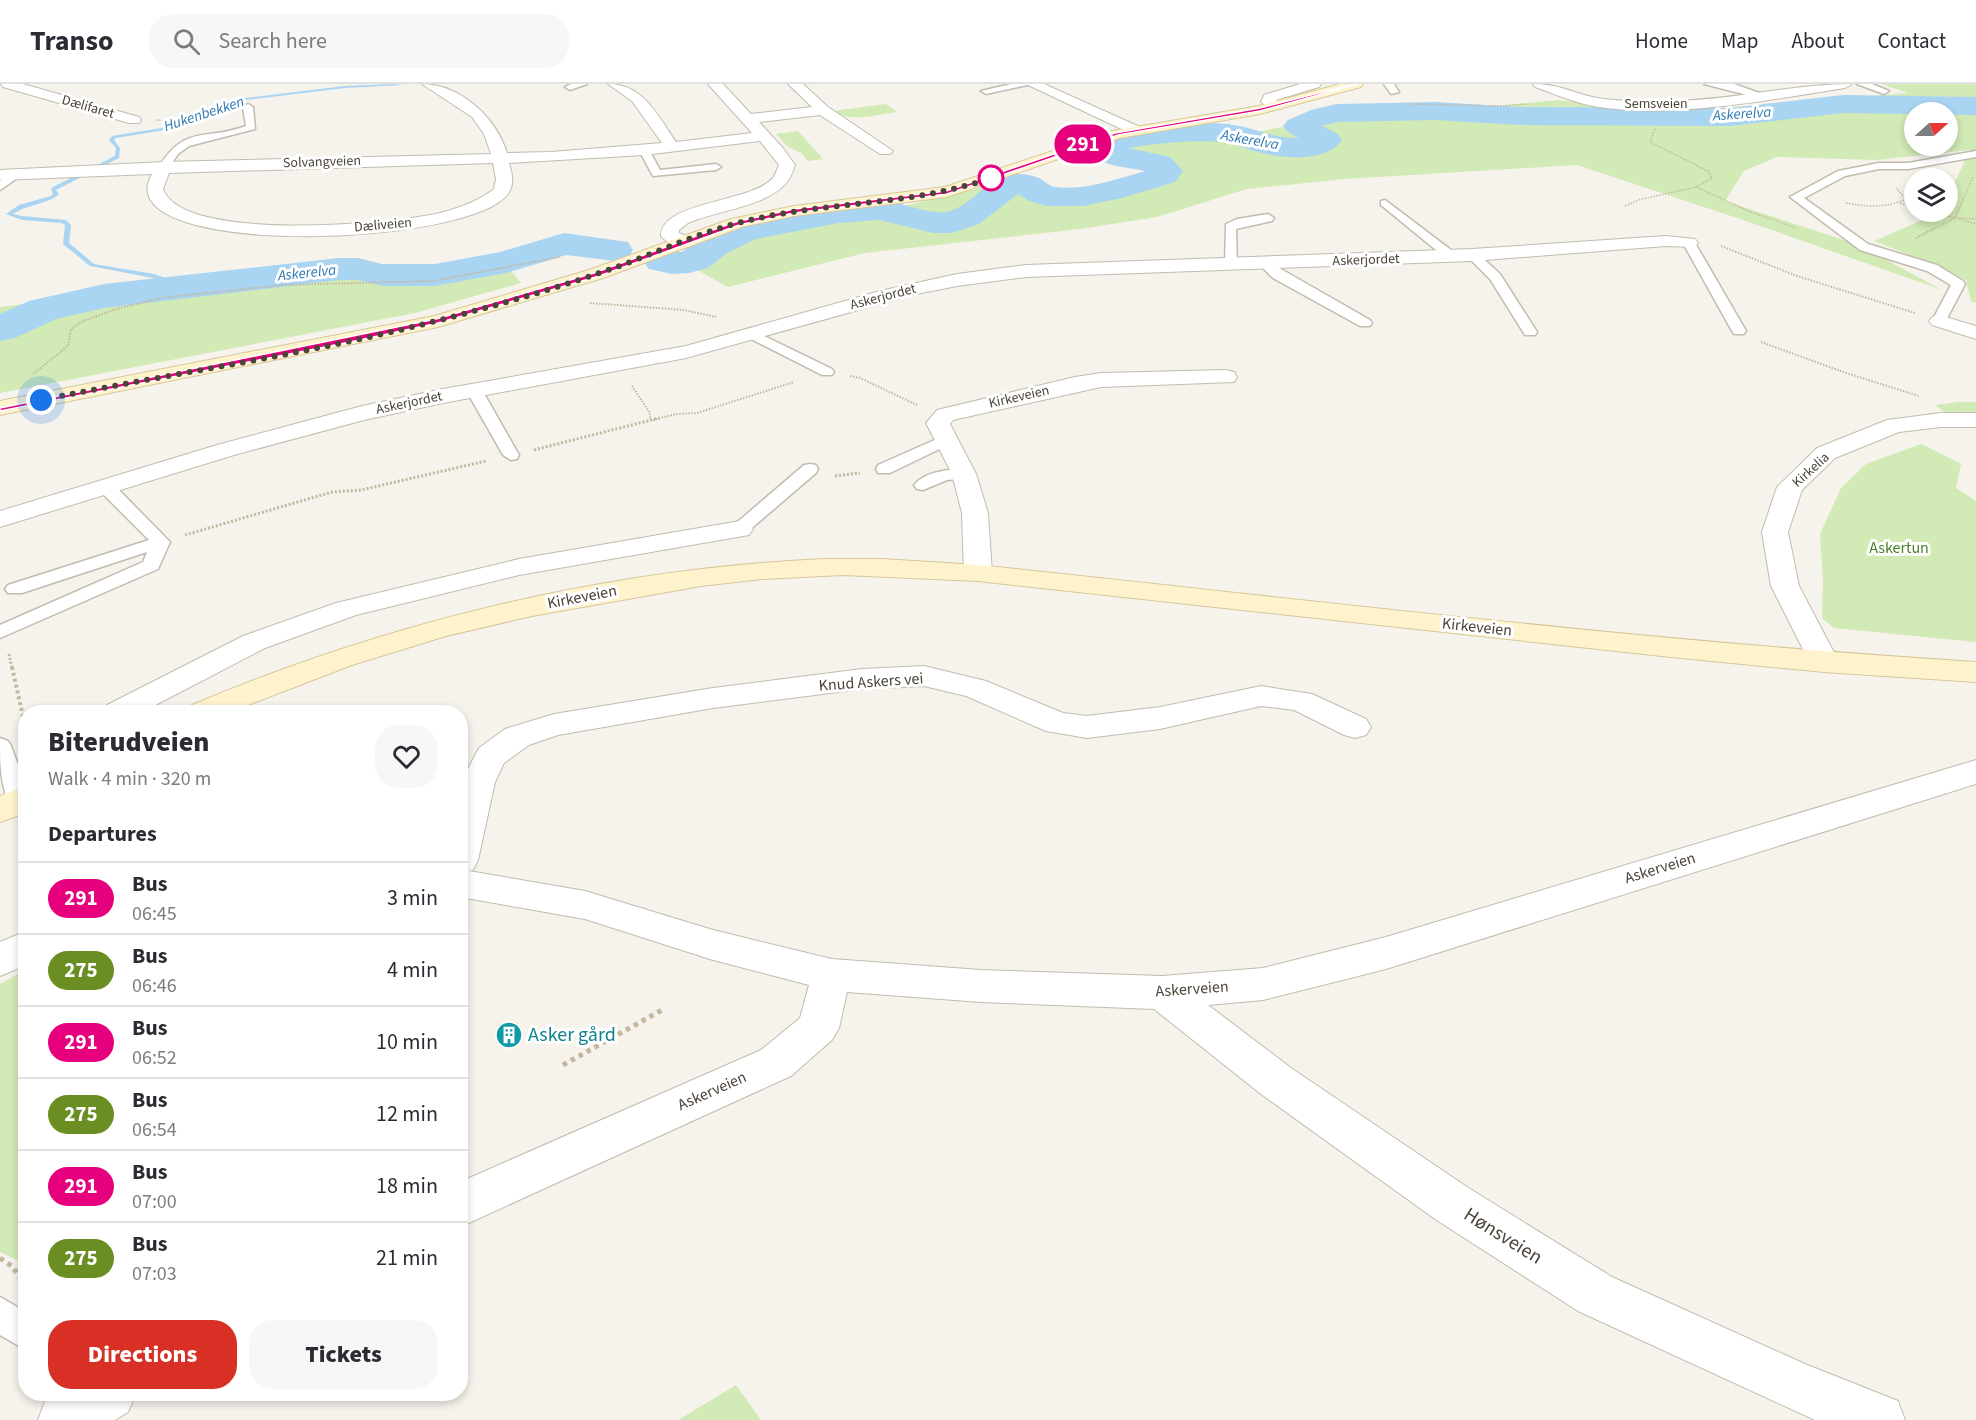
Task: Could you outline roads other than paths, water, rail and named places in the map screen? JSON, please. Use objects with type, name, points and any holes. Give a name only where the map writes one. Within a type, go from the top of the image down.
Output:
[{"type":"main road","points":[[0,408],[401,329],[530,296],[737,223],[769,215],[930,196],[963,189],[1079,145],[1135,130],[1276,106],[1356,84]]},
{"type":"main road","name":"Kirkeveien","points":[[219,705],[278,680],[392,642],[495,615],[639,586],[740,573],[825,567],[884,567],[978,573],[1671,648],[1824,662],[1976,672]]},
{"type":"street","name":"Dælifaret","points":[[8,84],[134,120]]},
{"type":"street","name":"Dæliveien","points":[[164,167],[155,183],[155,193],[160,203],[187,219],[241,228],[335,230],[418,222],[452,215],[483,204],[501,192],[504,187],[500,158],[492,133],[482,118],[469,107],[429,84]]},
{"type":"street","points":[[615,84],[637,98],[672,147]]},
{"type":"street","points":[[685,242],[670,236],[670,228],[674,223],[694,214],[763,192],[782,178],[787,165],[777,150],[715,84]]},
{"type":"street","points":[[795,84],[823,110],[885,151]]},
{"type":"street","points":[[1034,84],[1135,130]]},
{"type":"street","points":[[1276,106],[1268,102],[1269,98],[1314,84]]},
{"type":"street","name":"Semsveien","points":[[1540,84],[1591,101],[1626,105],[1692,105],[1838,84]]},
{"type":"street","points":[[747,119],[823,110]]},
{"type":"street","name":"Solvangveien","points":[[8,175],[164,167],[500,158],[644,150],[764,136]]},
{"type":"street","name":"Askerjordet","points":[[0,519],[362,413],[474,390],[619,365],[756,334],[878,297],[983,275],[1026,271],[1472,255],[1666,241],[1689,243]]},
{"type":"street","points":[[1939,321],[1976,333]]},
{"type":"street","name":"Kirkeveien","points":[[943,431],[945,415],[1075,384],[1101,380],[1226,377]]},
{"type":"street","name":"Kirkelia","points":[[1824,662],[1785,586],[1775,532],[1790,487],[1826,453],[1895,425],[1941,420],[1976,420]]},
{"type":"street","points":[[943,431],[964,474],[975,513],[978,573]]},
{"type":"street","points":[[131,705],[254,642],[346,609],[519,567],[740,529]]},
{"type":"street","name":"Knud Askers vei","points":[[468,825],[478,782],[491,756],[517,737],[554,724],[713,698],[861,679],[924,676],[975,688],[1057,723],[1087,727],[1160,718],[1261,696],[1301,701],[1355,727]]},
{"type":"street","name":"Askerveien","points":[[468,1201],[776,1063],[818,1029],[832,975],[981,986],[1162,993],[1263,984],[1386,953],[1976,772]]},
{"type":"street","points":[[468,884],[585,905],[713,945],[832,975]]},
{"type":"street","points":[[0,960],[18,950]]},
{"type":"street","name":"Hønsveien","points":[[1162,993],[1276,1081],[1432,1190],[1595,1294],[1792,1385],[1879,1420]]},
{"type":"street","points":[[64,1420],[98,1401]]},
{"type":"lane","points":[[570,87],[582,84]]},
{"type":"lane","points":[[986,91],[1027,84]]},
{"type":"lane","points":[[1708,84],[1737,86],[1763,96]]},
{"type":"lane","points":[[1862,84],[1884,91]]},
{"type":"lane","points":[[164,167],[176,148],[186,143],[242,132],[251,127],[248,107]]},
{"type":"lane","points":[[644,150],[657,174],[716,167]]},
{"type":"lane","points":[[1939,321],[1958,285],[1932,268],[1864,247],[1796,197],[1825,184],[1842,173],[1879,166],[1908,166],[1976,154]]},
{"type":"lane","points":[[0,187],[8,175]]},
{"type":"lane","points":[[1385,203],[1451,256]]},
{"type":"lane","points":[[1231,265],[1230,227],[1237,223],[1268,218]]},
{"type":"lane","points":[[1689,243],[1739,331]]},
{"type":"lane","points":[[1472,255],[1495,278],[1530,332]]},
{"type":"lane","points":[[1265,264],[1278,275],[1365,323]]},
{"type":"lane","points":[[756,334],[827,372]]},
{"type":"lane","points":[[474,390],[511,454]]},
{"type":"lane","points":[[884,469],[943,431]]},
{"type":"lane","points":[[740,529],[804,474]]},
{"type":"lane","points":[[923,485],[944,475],[964,474]]},
{"type":"lane","points":[[106,487],[161,542]]},
{"type":"lane","points":[[15,589],[161,542]]},
{"type":"lane","points":[[1,631],[151,565],[161,542]]},
{"type":"lane","points":[[0,746],[14,797]]},
{"type":"lane","points":[[0,1314],[18,1327]]},
{"type":"waterway","name":"Hukenbekken","points":[[448,84],[455,84]]},
{"type":"waterway","name":"Hukenbekken","points":[[185,286],[154,276],[92,265],[66,244],[68,225],[64,221],[22,218],[9,214],[21,206],[53,197],[56,194],[53,189],[117,157],[118,148],[111,140],[114,137],[169,128],[224,104],[246,99],[345,87],[401,85]]},
{"type":"waterway","name":"Askerelva","points":[[662,261],[689,262],[714,245],[744,231],[808,217],[839,212],[880,210],[933,222],[952,222],[974,212],[1009,185],[1023,184],[1047,196],[1069,197],[1110,190],[1164,175],[1167,171],[1159,164],[1111,154],[1101,149],[1112,143],[1143,136],[1228,133],[1269,146],[1287,148],[1314,146],[1327,140],[1298,126],[1321,116],[1336,113],[1436,111],[1519,116],[1730,117],[1843,104],[1976,106]]},
{"type":"waterway","name":"Askerelva","points":[[0,329],[43,310],[104,296],[339,269],[358,269],[382,275],[435,275],[506,262],[564,244],[615,250]]},
{"type":"place","name":"Asker gård","points":[[509,1035]]},
{"type":"park label","name":"Askertun","points":[[1899,548]]}]
